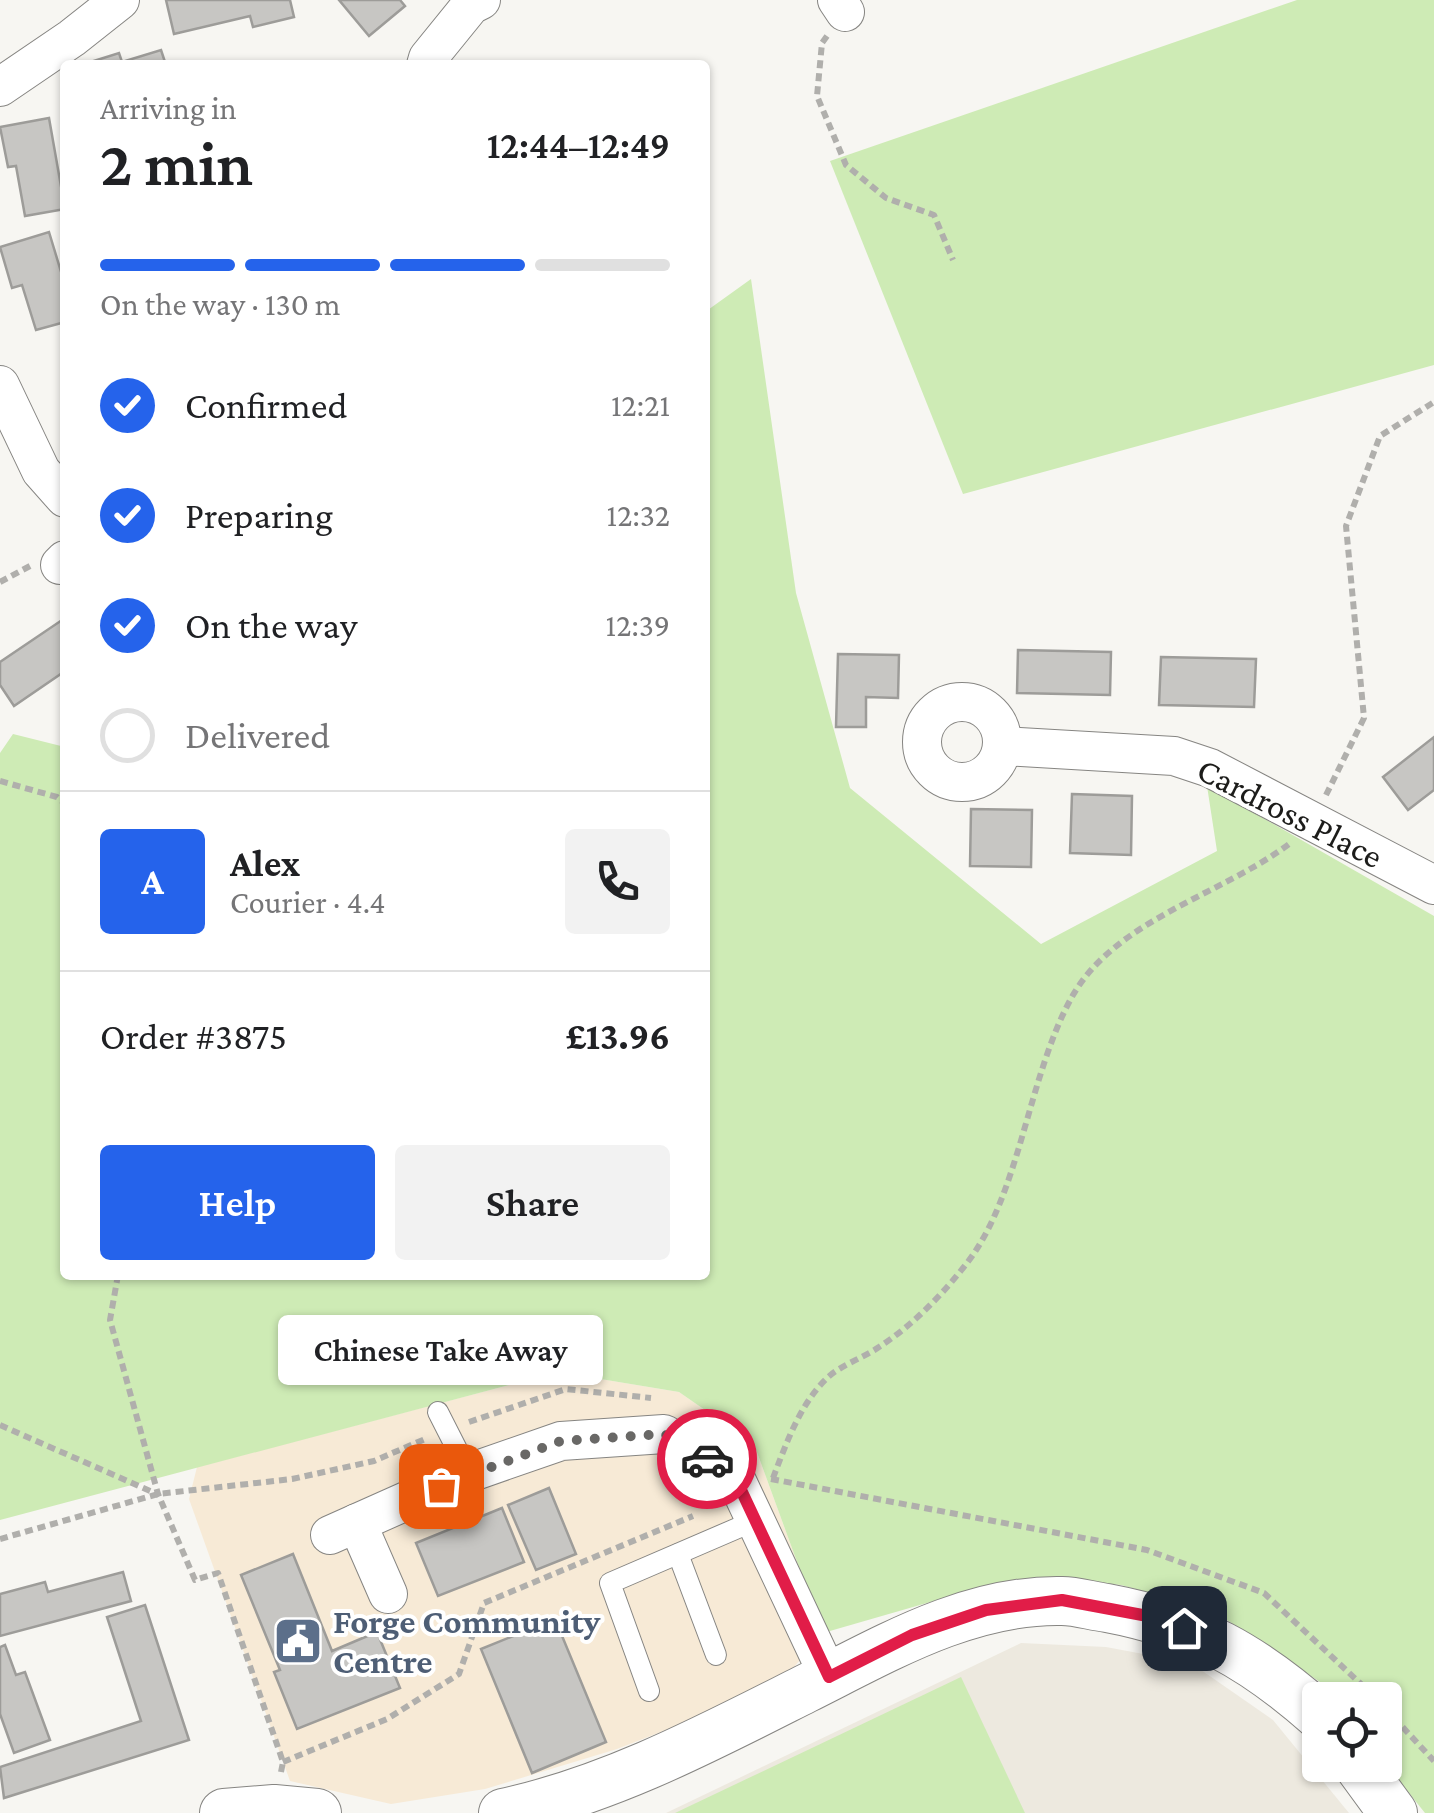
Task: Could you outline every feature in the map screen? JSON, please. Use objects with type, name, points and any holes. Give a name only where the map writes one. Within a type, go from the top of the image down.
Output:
[{"type":"street","points":[[0,87],[120,0]]},
{"type":"street","points":[[427,60],[473,2]]},
{"type":"street","points":[[0,385],[42,471],[60,492]]},
{"type":"street","name":"Cardross Place","points":[[1003,746],[1174,756],[1210,768],[1434,885]]},
{"type":"street","points":[[388,1594],[343,1529],[470,1473],[561,1441],[664,1434],[734,1475],[829,1677]]},
{"type":"street","points":[[503,1813],[570,1805],[912,1635],[986,1610],[1062,1600],[1153,1617],[1214,1640],[1276,1676],[1302,1700]]},
{"type":"street","points":[[1370,1782],[1393,1813]]},
{"type":"street","points":[[224,1813],[274,1809],[317,1813]]},
{"type":"lane","points":[[443,1421],[470,1473]]},
{"type":"lane","points":[[649,1691],[610,1584],[678,1554],[749,1508]]},
{"type":"lane","points":[[678,1554],[716,1656]]},
{"type":"path","points":[[841,6],[822,43],[817,96],[846,165],[886,198],[934,215],[954,260]]},
{"type":"path","points":[[1359,1682],[1264,1593],[1147,1550],[773,1479],[791,1432],[828,1378],[882,1345],[924,1311],[969,1261],[999,1204],[1045,1062],[1074,994],[1100,961],[1169,912],[1268,860],[1312,823],[1364,718],[1346,526],[1380,436],[1434,402]]},
{"type":"path","points":[[0,781],[60,799]]},
{"type":"path","points":[[117,1280],[110,1320],[158,1494],[195,1580],[218,1573],[283,1762],[387,1719],[459,1674],[484,1603],[749,1508]]},
{"type":"path","points":[[0,1539],[158,1494],[292,1479],[374,1461],[443,1421]]},
{"type":"path","points":[[0,1425],[158,1494]]},
{"type":"path","points":[[1402,1727],[1434,1762]]},
{"type":"shaded area","points":[[558,1372],[679,1392],[754,1444],[823,1633],[777,1687],[617,1749],[485,1789],[391,1804],[290,1781],[189,1499],[197,1467]]},
{"type":"shaded area","points":[[1021,1643],[1106,1647],[1191,1663],[1273,1720],[1302,1755],[1302,1782],[1324,1782],[1349,1813],[666,1813]]},
{"type":"green space","points":[[1297,0],[1434,0],[1434,365],[963,494],[830,161]]},
{"type":"green space","points":[[751,279],[796,593],[850,788],[1041,944],[1217,851],[1207,786],[1434,916],[1434,1813],[1425,1813],[1400,1782],[1402,1682],[1320,1682],[1212,1610],[1121,1585],[1040,1577],[965,1592],[823,1633],[754,1444],[679,1392],[558,1372],[0,1520],[0,753],[13,734],[60,746],[60,1280],[710,1280],[710,308]]},
{"type":"green space","points":[[961,1677],[1025,1813],[675,1813]]},
{"type":"building","points":[[166,0],[290,0],[294,17],[253,27],[250,16],[174,34]]},
{"type":"building","points":[[339,0],[400,0],[405,6],[369,36]]},
{"type":"building","points":[[161,50],[164,60],[128,60]]},
{"type":"building","points":[[119,53],[121,60],[97,60]]},
{"type":"building","points":[[49,118],[60,181],[60,210],[25,216],[16,166],[8,167],[0,127]]},
{"type":"building","points":[[49,232],[60,268],[60,323],[36,330],[22,285],[12,288],[0,247]]},
{"type":"building","points":[[60,621],[60,674],[14,706],[0,685],[0,662]]},
{"type":"building","points":[[1018,650],[1111,652],[1110,695],[1017,693]]},
{"type":"building","points":[[838,654],[899,655],[898,698],[866,697],[866,727],[836,727]]},
{"type":"building","points":[[1161,657],[1256,659],[1254,707],[1159,705]]},
{"type":"building","points":[[1434,737],[1434,790],[1408,810],[1383,777]]},
{"type":"building","points":[[1072,794],[1132,796],[1131,855],[1070,853]]},
{"type":"building","points":[[971,809],[1032,810],[1031,867],[970,866]]},
{"type":"building","points":[[549,1488],[576,1554],[536,1570],[508,1505]]},
{"type":"building","points":[[502,1508],[524,1562],[438,1596],[416,1543]]},
{"type":"building","name":"Forge Community Centre","points":[[293,1554],[332,1651],[377,1632],[400,1688],[297,1729],[274,1672],[280,1670],[241,1575]]},
{"type":"building","points":[[123,1572],[131,1601],[0,1636],[0,1594],[45,1582],[48,1592]]},
{"type":"building","points":[[145,1605],[189,1740],[4,1798],[0,1767],[141,1721],[107,1617]]},
{"type":"building","points":[[555,1619],[606,1742],[532,1773],[481,1649]]},
{"type":"building","points":[[5,1645],[16,1675],[25,1672],[50,1740],[14,1753],[0,1714],[0,1647]]},
{"type":"way so far","points":[[441,1486],[561,1441],[664,1434],[707,1459]]},
{"type":"place","name":"Chinese Take Away","points":[[441,1486]]},
{"type":"place","name":"Forge Community Centre","points":[[298,1641]]},
{"type":"route","points":[[707,1459],[734,1475],[829,1677],[912,1635],[986,1610],[1062,1600],[1153,1617],[1184,1628]]}]
